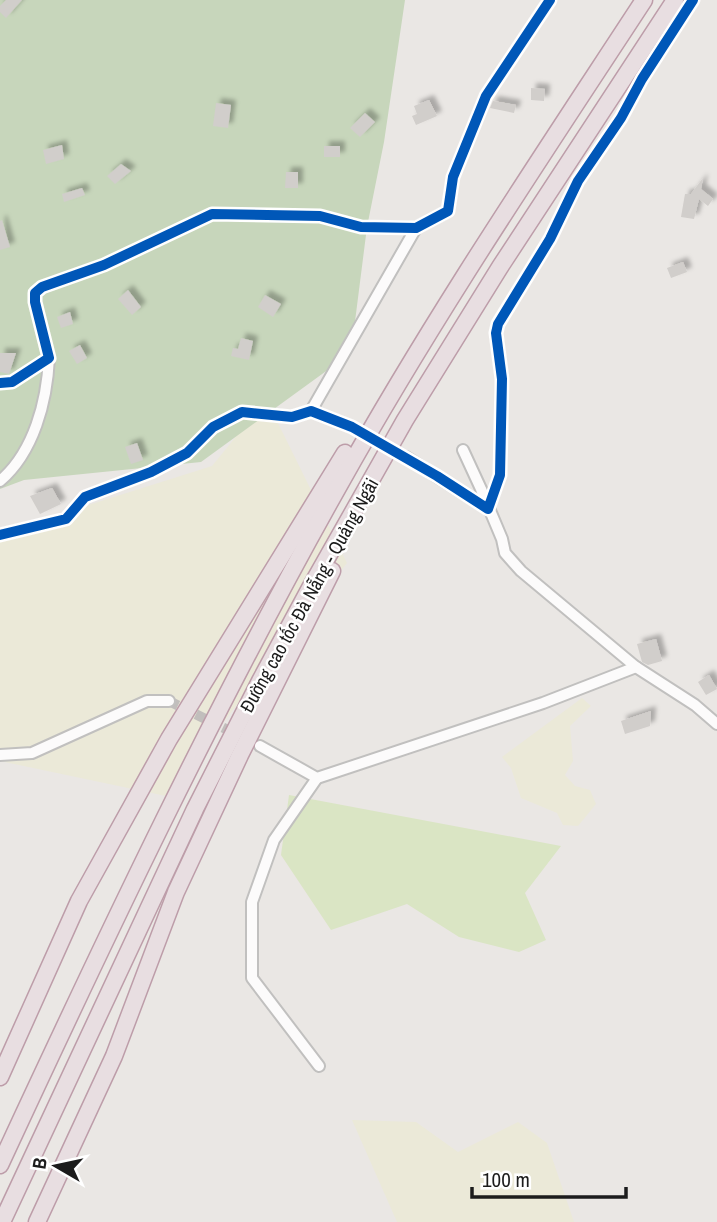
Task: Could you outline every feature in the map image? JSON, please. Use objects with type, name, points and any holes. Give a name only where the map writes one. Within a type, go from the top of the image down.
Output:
[{"type":"highway","name":"Đường cao tốc Đà Nẵng - Quảng Ngãi","points":[[0,1165],[172,800],[238,670],[349,468],[476,256],[644,0]]},
{"type":"highway","name":"Đường cao tốc Đà Nẵng - Quảng Ngãi","points":[[2,1222],[195,809],[260,681],[405,420],[500,267],[675,0]]},
{"type":"highway","points":[[0,1077],[79,901],[169,739],[372,410],[476,256]]},
{"type":"highway","points":[[37,1222],[114,1056],[176,892],[240,755],[405,420]]},
{"type":"street","points":[[0,481],[28,443],[48,386],[49,358],[34,302],[35,293],[42,287],[104,265],[212,214],[320,216],[361,227],[416,228],[448,211],[453,177],[486,96],[550,0]]},
{"type":"street","points":[[488,509],[500,475],[502,379],[496,333],[498,324],[550,239],[578,181],[621,118],[642,79],[693,0]]},
{"type":"street","points":[[311,411],[416,228]]},
{"type":"street","points":[[0,383],[12,382],[49,358]]},
{"type":"street","points":[[0,535],[66,519],[85,497],[151,472],[187,453],[213,427],[242,411],[292,417],[311,411],[352,426]]},
{"type":"street","points":[[463,450],[502,539],[505,553],[522,571],[636,667],[695,705],[717,724]]},
{"type":"street","points":[[406,457],[488,509]]},
{"type":"street","points":[[319,1066],[253,978],[252,902],[274,840],[317,778],[543,703],[636,667]]},
{"type":"street","points":[[0,755],[32,753],[147,701],[169,701]]},
{"type":"street","points":[[260,746],[317,778]]},
{"type":"shaded area","points":[[271,409],[347,563],[166,796],[0,761],[0,533],[212,466],[248,422]]},
{"type":"shaded area","points":[[582,698],[591,706],[570,726],[573,761],[565,775],[575,786],[590,790],[596,804],[578,826],[563,825],[557,813],[521,798],[511,768],[502,757]]},
{"type":"shaded area","points":[[352,1120],[416,1122],[458,1152],[518,1122],[547,1143],[574,1222],[397,1222]]},
{"type":"green space","points":[[0,0],[405,0],[384,142],[367,227],[351,353],[201,462],[24,480],[0,489]]},
{"type":"green space","points":[[289,795],[561,846],[525,893],[546,940],[519,952],[459,937],[407,904],[331,930],[281,855]]},
{"type":"building","points":[[6,0],[22,0],[6,18],[0,12],[0,6]]},
{"type":"building","points":[[531,88],[545,89],[544,101],[531,100]]},
{"type":"building","points":[[429,100],[437,116],[416,125],[412,116],[417,114],[414,106]]},
{"type":"building","points":[[493,101],[516,105],[514,113],[490,108]]},
{"type":"building","points":[[216,103],[231,105],[228,128],[213,126]]},
{"type":"building","points":[[365,113],[375,122],[360,137],[350,128]]},
{"type":"building","points":[[62,145],[64,159],[46,164],[43,150]]},
{"type":"building","points":[[324,146],[340,146],[340,157],[324,157]]},
{"type":"building","points":[[121,164],[131,171],[115,184],[107,176]]},
{"type":"building","points":[[286,172],[298,172],[298,188],[285,188]]},
{"type":"building","points":[[703,178],[701,189],[713,199],[708,206],[699,199],[694,219],[681,217],[685,194],[691,194]]},
{"type":"building","points":[[82,188],[85,195],[64,202],[62,194]]},
{"type":"building","points":[[2,220],[10,247],[0,250],[0,221]]},
{"type":"building","points":[[683,262],[687,272],[671,278],[667,268]]},
{"type":"building","points":[[128,290],[141,307],[132,315],[118,299]]},
{"type":"building","points":[[265,295],[281,304],[273,317],[258,307]]},
{"type":"building","points":[[70,312],[73,324],[61,328],[57,317]]},
{"type":"building","points":[[241,338],[253,341],[249,360],[231,356],[233,348],[238,349]]},
{"type":"building","points":[[80,345],[87,358],[77,364],[69,351]]},
{"type":"building","points":[[0,353],[16,353],[9,374],[0,372]]},
{"type":"building","points":[[137,443],[143,460],[131,464],[125,447]]},
{"type":"building","points":[[52,488],[61,504],[40,514],[30,496]]},
{"type":"building","points":[[656,639],[662,661],[648,665],[642,662],[637,644]]},
{"type":"building","points":[[709,675],[717,689],[706,695],[698,682]]},
{"type":"building","points":[[651,711],[650,726],[625,734],[621,721]]},
{"type":"tunnel","points":[[352,427],[406,457]]},
{"type":"tunnel","points":[[169,701],[238,735]]},
{"type":"cycle path","points":[[0,383],[12,382],[49,358],[35,302],[35,293],[42,287],[104,265],[212,214],[320,216],[361,227],[416,228],[448,211],[453,177],[486,96],[550,0]]},
{"type":"cycle path","points":[[0,535],[66,519],[85,497],[151,472],[187,453],[213,427],[242,412],[292,417],[311,411],[352,427],[488,509],[500,475],[502,379],[496,333],[498,324],[550,239],[578,181],[621,118],[642,79],[693,0]]}]
